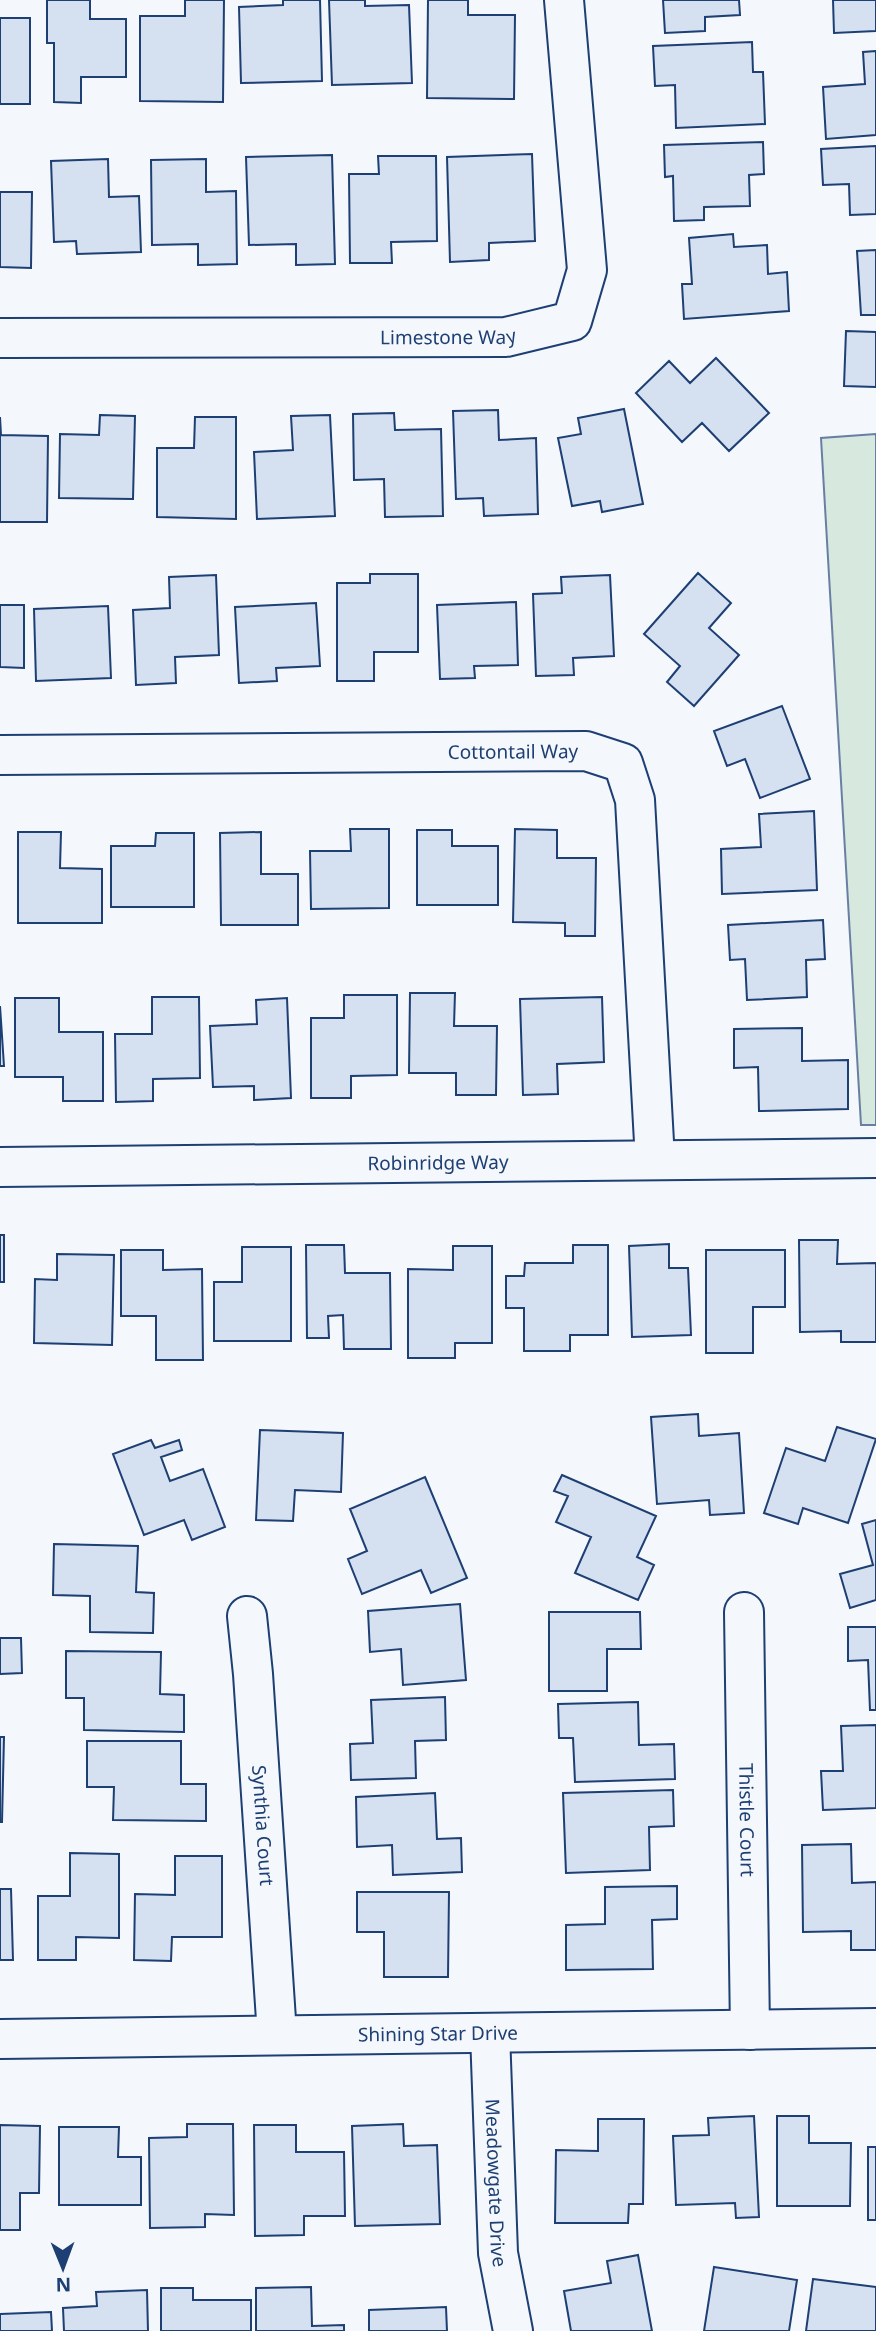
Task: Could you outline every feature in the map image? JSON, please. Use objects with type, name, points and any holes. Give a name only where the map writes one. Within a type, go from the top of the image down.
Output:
[{"type":"street","name":"Limestone Way","points":[[0,338],[506,337],[572,320],[587,270],[564,0]]},
{"type":"street","name":"Cottontail Way","points":[[0,755],[586,751],[623,763],[635,800],[655,1160]]},
{"type":"street","name":"Robinridge Way","points":[[0,1167],[876,1158]]},
{"type":"street","name":"Thistle Court","points":[[744,1612],[750,2029]]},
{"type":"street","name":"Synthia Court","points":[[247,1616],[277,2035]]},
{"type":"street","name":"Shining Star Drive","points":[[0,2039],[876,2028]]},
{"type":"street","name":"Meadowgate Drive","points":[[490,2034],[498,2253],[513,2331]]},
{"type":"shaded area","points":[[876,434],[876,1125],[861,1125],[821,438]]},
{"type":"building","points":[[47,0],[90,0],[90,19],[126,19],[126,77],[81,77],[81,103],[54,102],[54,43],[47,43]]},
{"type":"building","points":[[185,0],[224,0],[223,102],[140,101],[140,16],[185,16]]},
{"type":"building","points":[[283,0],[320,0],[322,81],[241,83],[239,7],[283,5]]},
{"type":"building","points":[[329,0],[365,0],[365,6],[409,5],[412,83],[332,85]]},
{"type":"building","points":[[428,0],[468,0],[468,15],[515,15],[514,99],[427,98]]},
{"type":"building","points":[[663,0],[739,0],[740,15],[705,17],[705,31],[665,33]]},
{"type":"building","points":[[833,0],[876,0],[876,31],[834,33]]},
{"type":"building","points":[[0,18],[30,18],[30,104],[0,104]]},
{"type":"building","points":[[752,42],[753,72],[763,72],[765,124],[676,128],[675,85],[655,86],[653,46]]},
{"type":"building","points":[[876,51],[876,135],[826,139],[823,87],[865,84],[863,52]]},
{"type":"building","points":[[763,142],[764,174],[749,175],[750,206],[704,207],[704,220],[674,221],[673,176],[665,177],[664,145]]},
{"type":"building","points":[[876,146],[876,214],[850,215],[849,184],[823,185],[821,149]]},
{"type":"building","points":[[532,154],[535,241],[489,243],[489,260],[450,262],[447,157]]},
{"type":"building","points":[[332,155],[335,264],[296,265],[296,244],[249,245],[246,157]]},
{"type":"building","points":[[378,156],[436,156],[437,241],[391,242],[392,263],[350,263],[349,174],[379,174]]},
{"type":"building","points":[[108,159],[109,197],[139,196],[141,252],[77,254],[76,241],[54,242],[51,161]]},
{"type":"building","points":[[206,159],[206,192],[236,191],[237,264],[198,265],[198,244],[152,245],[151,160]]},
{"type":"building","points":[[0,192],[32,192],[31,268],[0,267]]},
{"type":"building","points":[[733,234],[734,247],[767,245],[768,274],[787,272],[789,311],[684,319],[682,284],[692,284],[689,238]]},
{"type":"building","points":[[876,250],[876,315],[861,315],[857,251]]},
{"type":"building","points":[[846,331],[876,332],[876,387],[844,386]]},
{"type":"building","points":[[716,358],[769,413],[729,451],[702,423],[682,442],[636,393],[669,361],[690,383]]},
{"type":"building","points":[[624,409],[643,504],[602,512],[600,501],[572,506],[558,438],[581,434],[578,418]]},
{"type":"building","points":[[498,410],[499,440],[536,438],[538,514],[484,516],[483,498],[456,499],[453,411]]},
{"type":"building","points":[[394,413],[395,430],[441,429],[443,516],[385,517],[384,479],[354,480],[353,414]]},
{"type":"building","points":[[100,415],[135,416],[133,499],[59,498],[60,434],[99,435]]},
{"type":"building","points":[[330,415],[335,516],[257,519],[254,452],[293,450],[291,416]]},
{"type":"building","points":[[0,417],[1,435],[48,436],[47,522],[0,522]]},
{"type":"building","points":[[195,417],[236,417],[236,519],[157,517],[157,448],[194,448]]},
{"type":"building","points":[[698,573],[731,603],[709,628],[739,655],[694,706],[667,682],[680,666],[644,634]]},
{"type":"building","points":[[370,574],[418,574],[418,652],[374,652],[374,681],[337,681],[337,583],[370,583]]},
{"type":"building","points":[[216,575],[219,655],[175,657],[176,683],[136,685],[133,610],[170,608],[169,577]]},
{"type":"building","points":[[610,575],[614,656],[573,658],[574,675],[536,676],[533,594],[562,593],[561,577]]},
{"type":"building","points":[[516,602],[518,665],[474,666],[475,678],[440,679],[437,605]]},
{"type":"building","points":[[316,603],[320,666],[276,668],[277,681],[239,683],[235,607]]},
{"type":"building","points":[[0,605],[24,605],[24,668],[0,667]]},
{"type":"building","points":[[108,606],[111,678],[36,681],[34,609]]},
{"type":"building","points":[[782,706],[810,779],[760,798],[745,759],[727,766],[714,731]]},
{"type":"building","points":[[814,811],[817,890],[722,894],[721,849],[761,847],[759,814]]},
{"type":"building","points":[[350,829],[389,829],[389,908],[311,909],[310,851],[351,851]]},
{"type":"building","points":[[515,829],[557,830],[557,858],[596,858],[595,936],[565,936],[565,923],[513,922]]},
{"type":"building","points":[[417,830],[452,830],[452,846],[498,846],[498,905],[417,905]]},
{"type":"building","points":[[18,832],[61,832],[60,868],[102,869],[102,923],[18,923]]},
{"type":"building","points":[[261,832],[261,874],[298,874],[298,925],[221,925],[220,833]]},
{"type":"building","points":[[156,833],[194,833],[194,907],[111,907],[111,846],[155,846]]},
{"type":"building","points":[[823,920],[825,959],[806,960],[807,997],[747,1000],[745,959],[730,960],[728,925]]},
{"type":"building","points":[[410,993],[455,993],[454,1026],[497,1026],[496,1095],[456,1095],[456,1073],[409,1073]]},
{"type":"building","points":[[344,995],[397,995],[397,1075],[351,1076],[351,1098],[311,1098],[311,1018],[344,1018]]},
{"type":"building","points":[[152,997],[199,997],[200,1078],[153,1079],[153,1101],[116,1102],[115,1034],[152,1034]]},
{"type":"building","points":[[602,997],[604,1062],[557,1064],[558,1094],[523,1095],[520,999]]},
{"type":"building","points":[[15,998],[59,998],[59,1032],[103,1032],[103,1101],[63,1101],[63,1077],[15,1077]]},
{"type":"building","points":[[287,998],[291,1098],[254,1100],[254,1086],[213,1087],[210,1026],[257,1024],[256,1000]]},
{"type":"building","points":[[0,1006],[4,1066],[0,1066]]},
{"type":"building","points":[[802,1028],[802,1061],[848,1060],[848,1109],[759,1111],[758,1067],[734,1068],[734,1029]]},
{"type":"building","points":[[0,1235],[4,1235],[4,1282],[0,1282]]},
{"type":"building","points":[[799,1240],[838,1240],[837,1264],[876,1263],[876,1342],[841,1342],[841,1331],[800,1332]]},
{"type":"building","points":[[669,1244],[669,1268],[688,1268],[691,1335],[632,1337],[629,1246]]},
{"type":"building","points":[[306,1245],[344,1245],[345,1273],[390,1273],[391,1349],[344,1349],[343,1315],[328,1316],[329,1338],[307,1338]]},
{"type":"building","points":[[573,1245],[608,1245],[608,1335],[570,1335],[570,1351],[524,1351],[524,1308],[506,1308],[506,1276],[524,1276],[525,1263],[573,1263]]},
{"type":"building","points":[[453,1246],[492,1246],[492,1343],[455,1343],[455,1358],[408,1358],[408,1269],[453,1270]]},
{"type":"building","points":[[242,1247],[291,1247],[291,1341],[214,1341],[214,1282],[242,1282]]},
{"type":"building","points":[[121,1250],[163,1250],[163,1270],[202,1269],[203,1360],[156,1360],[156,1316],[121,1316]]},
{"type":"building","points":[[706,1250],[785,1250],[785,1307],[753,1307],[753,1353],[706,1353]]},
{"type":"building","points":[[57,1254],[114,1255],[112,1345],[34,1343],[35,1279],[57,1280]]},
{"type":"building","points":[[698,1414],[699,1436],[739,1433],[744,1513],[710,1515],[709,1500],[657,1504],[651,1417]]},
{"type":"building","points":[[837,1427],[876,1439],[848,1523],[803,1508],[798,1524],[764,1513],[786,1448],[825,1461]]},
{"type":"building","points":[[260,1430],[343,1433],[341,1492],[295,1490],[293,1521],[256,1520]]},
{"type":"building","points":[[151,1440],[155,1448],[179,1440],[182,1450],[161,1457],[170,1481],[203,1469],[225,1527],[192,1540],[184,1520],[144,1535],[113,1454]]},
{"type":"building","points":[[562,1475],[656,1516],[637,1557],[654,1565],[638,1600],[575,1573],[591,1537],[556,1522],[568,1496],[554,1491]]},
{"type":"building","points":[[425,1477],[467,1578],[431,1593],[421,1570],[362,1594],[348,1559],[367,1551],[350,1509]]},
{"type":"building","points":[[876,1520],[876,1600],[850,1608],[840,1574],[873,1565],[862,1524]]},
{"type":"building","points":[[54,1544],[138,1546],[136,1592],[154,1593],[153,1633],[90,1632],[90,1596],[53,1595]]},
{"type":"building","points":[[460,1604],[466,1680],[403,1685],[401,1649],[370,1652],[368,1611]]},
{"type":"building","points":[[549,1612],[640,1612],[641,1649],[607,1649],[607,1691],[549,1691]]},
{"type":"building","points":[[848,1627],[876,1627],[876,1710],[870,1710],[868,1660],[848,1661]]},
{"type":"building","points":[[0,1638],[21,1638],[22,1673],[0,1674]]},
{"type":"building","points":[[66,1651],[161,1652],[160,1694],[184,1695],[184,1732],[84,1730],[84,1698],[66,1698]]},
{"type":"building","points":[[445,1697],[446,1740],[415,1741],[416,1778],[351,1780],[350,1744],[373,1743],[371,1700]]},
{"type":"building","points":[[638,1702],[639,1745],[674,1744],[675,1779],[575,1782],[573,1738],[559,1738],[558,1704]]},
{"type":"building","points":[[876,1725],[876,1808],[823,1810],[821,1771],[843,1771],[841,1726]]},
{"type":"building","points":[[0,1737],[4,1737],[2,1822],[0,1822]]},
{"type":"building","points":[[87,1741],[181,1741],[181,1784],[206,1784],[206,1821],[113,1820],[114,1787],[87,1787]]},
{"type":"building","points":[[673,1790],[674,1826],[649,1827],[650,1870],[566,1873],[563,1793]]},
{"type":"building","points":[[435,1793],[437,1839],[461,1838],[462,1872],[393,1875],[392,1845],[357,1847],[356,1797]]},
{"type":"building","points":[[851,1844],[852,1883],[876,1882],[876,1950],[851,1950],[851,1931],[803,1932],[802,1845]]},
{"type":"building","points":[[70,1853],[119,1854],[119,1938],[76,1937],[76,1960],[38,1960],[38,1896],[70,1896]]},
{"type":"building","points":[[175,1856],[222,1856],[222,1937],[172,1937],[171,1961],[134,1960],[135,1894],[175,1895]]},
{"type":"building","points":[[677,1886],[677,1919],[652,1920],[653,1969],[566,1970],[566,1925],[605,1924],[605,1887]]},
{"type":"building","points":[[0,1889],[11,1889],[13,1960],[0,1960]]},
{"type":"building","points":[[357,1892],[449,1892],[448,1977],[384,1977],[384,1932],[357,1932]]},
{"type":"building","points":[[754,2116],[759,2217],[736,2218],[735,2203],[676,2205],[673,2136],[709,2135],[708,2118]]},
{"type":"building","points":[[777,2116],[809,2116],[809,2143],[851,2143],[850,2206],[777,2206]]},
{"type":"building","points":[[598,2119],[644,2119],[643,2204],[629,2204],[628,2223],[555,2223],[556,2150],[598,2151]]},
{"type":"building","points":[[187,2124],[233,2124],[234,2215],[205,2214],[205,2227],[150,2228],[149,2138],[187,2137]]},
{"type":"building","points":[[403,2124],[404,2146],[437,2145],[440,2224],[355,2226],[352,2126]]},
{"type":"building","points":[[0,2125],[40,2126],[39,2193],[20,2193],[20,2230],[0,2230]]},
{"type":"building","points":[[254,2125],[296,2125],[296,2152],[344,2152],[345,2216],[304,2216],[304,2235],[255,2236]]},
{"type":"building","points":[[59,2127],[119,2127],[118,2157],[141,2157],[141,2205],[59,2205]]},
{"type":"building","points":[[868,2147],[876,2147],[876,2220],[868,2220]]},
{"type":"building","points":[[638,2255],[652,2331],[571,2331],[564,2291],[611,2283],[607,2261]]},
{"type":"building","points":[[714,2267],[797,2280],[789,2331],[704,2331]]},
{"type":"building","points":[[813,2279],[876,2287],[876,2331],[806,2331]]},
{"type":"building","points":[[311,2287],[312,2326],[344,2325],[344,2331],[256,2331],[256,2288]]},
{"type":"building","points":[[161,2288],[193,2288],[193,2300],[251,2300],[251,2331],[161,2331]]},
{"type":"building","points":[[147,2290],[148,2331],[64,2331],[63,2308],[97,2306],[96,2292]]},
{"type":"building","points":[[446,2307],[447,2331],[369,2331],[369,2310]]},
{"type":"building","points":[[51,2312],[52,2331],[0,2331],[0,2314]]}]
